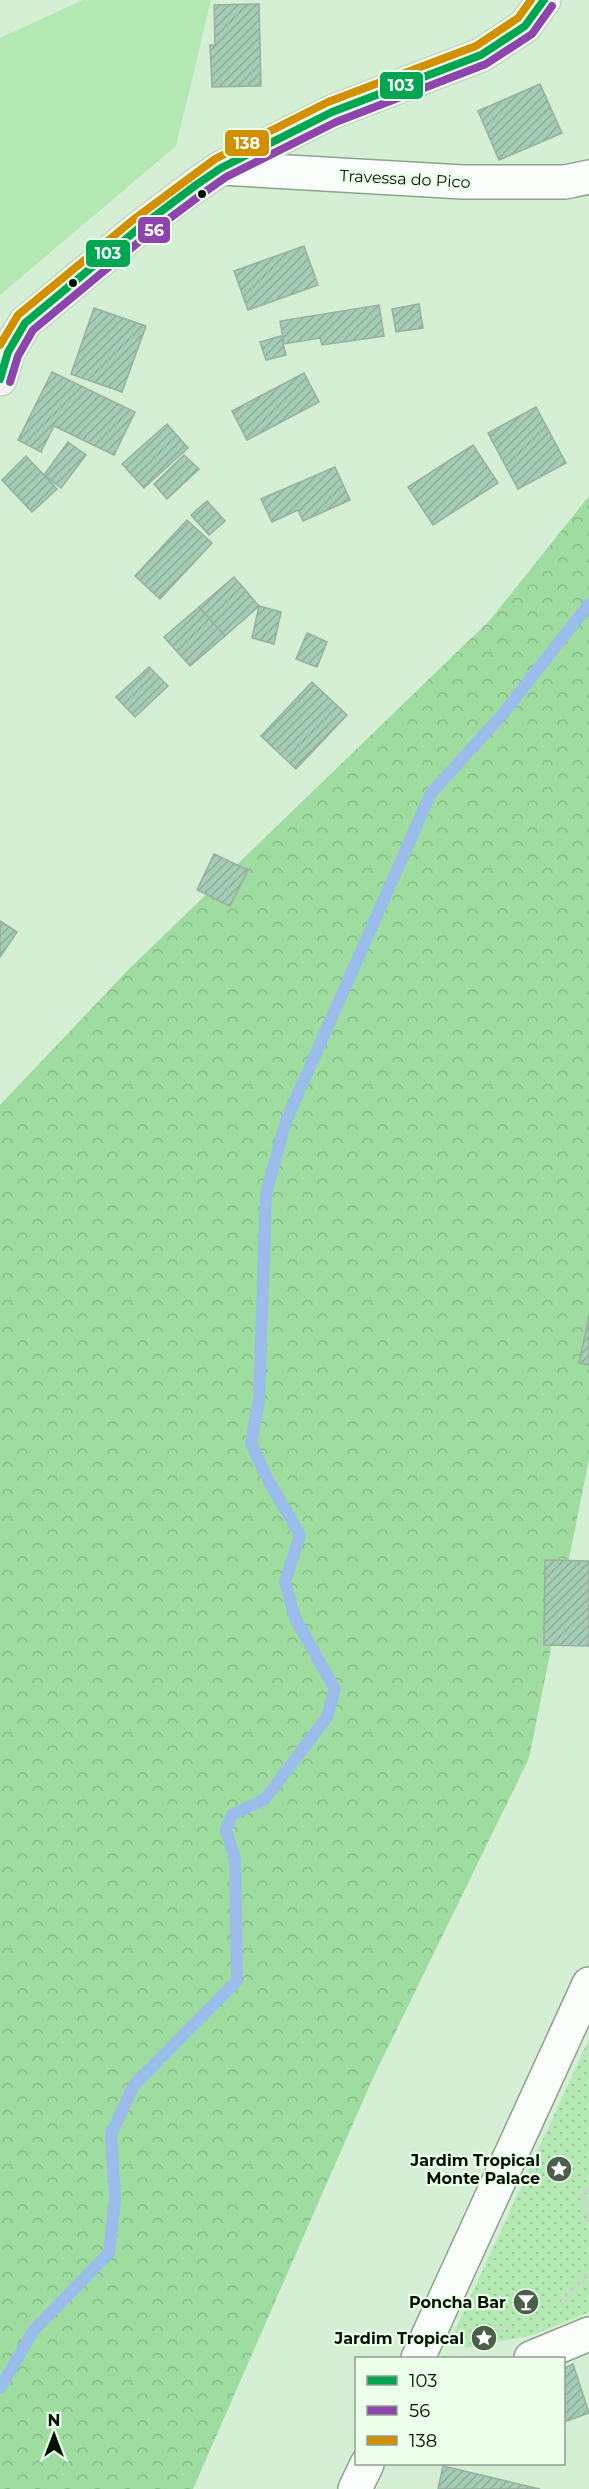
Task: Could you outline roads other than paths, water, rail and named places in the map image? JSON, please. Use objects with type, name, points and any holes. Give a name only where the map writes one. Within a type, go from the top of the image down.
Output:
[{"type":"main road","points":[[3,362],[25,323],[140,228],[221,168],[332,112],[481,55],[525,26],[544,0]]},
{"type":"street","name":"Travessa do Pico","points":[[221,168],[464,182],[565,182],[589,177]]},
{"type":"street","points":[[428,2356],[589,1984]]},
{"type":"street","points":[[533,2357],[589,2334]]},
{"type":"street","points":[[355,2489],[366,2465]]},
{"type":"waterway","points":[[0,2388],[34,2330],[109,2253],[115,2199],[111,2134],[134,2085],[237,1981],[235,1859],[226,1830],[232,1815],[265,1799],[327,1717],[335,1689],[295,1618],[285,1582],[300,1535],[266,1476],[251,1443],[259,1400],[266,1193],[286,1121],[431,793],[502,715],[589,604]]},
{"type":"place","name":"Jardim Tropical Monte Palace","points":[[559,2169]]},
{"type":"place","name":"Poncha Bar","points":[[526,2302]]},
{"type":"place","name":"Jardim Tropical","points":[[484,2338]]}]
